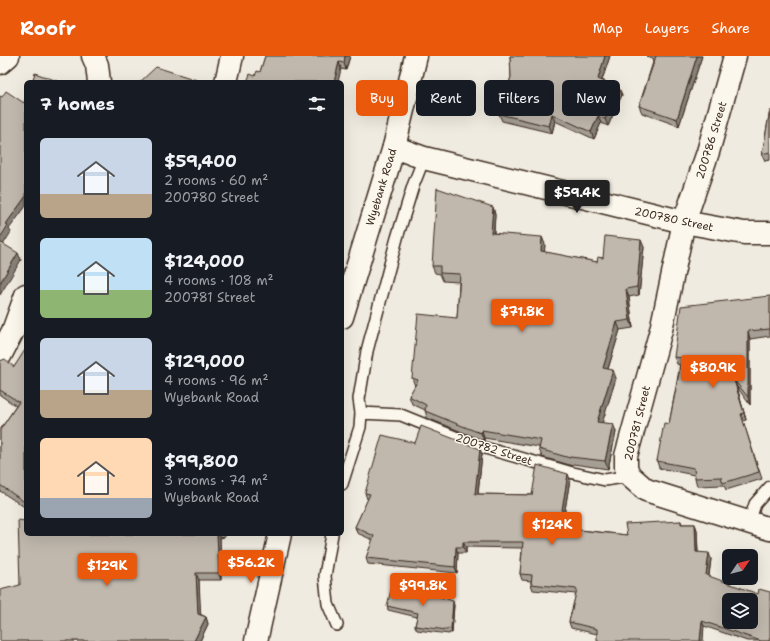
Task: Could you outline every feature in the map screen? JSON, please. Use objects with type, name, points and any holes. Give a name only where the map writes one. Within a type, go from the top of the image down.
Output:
[{"type":"street","points":[[0,63],[8,56]]},
{"type":"street","points":[[93,56],[97,65],[99,80]]},
{"type":"street","points":[[226,80],[232,56]]},
{"type":"street","name":"Wyebank Road","points":[[344,310],[394,147],[416,56]]},
{"type":"street","name":"200786 Street","points":[[684,222],[708,152],[735,56]]},
{"type":"street","name":"200780 Street","points":[[394,147],[424,158],[684,222],[744,233],[770,233]]},
{"type":"street","name":"200781 Street","points":[[684,222],[661,330],[626,456],[626,468],[630,476],[646,490],[760,526]]},
{"type":"street","points":[[0,356],[19,332],[24,306]]},
{"type":"street","points":[[256,641],[280,536]]},
{"type":"lane","points":[[344,478],[360,427],[361,412],[359,399],[368,351],[397,238],[413,186],[424,158]]},
{"type":"lane","name":"200782 Street","points":[[361,412],[401,415],[475,445],[605,480],[630,476]]},
{"type":"lane","points":[[760,526],[755,504],[770,487]]},
{"type":"lane","points":[[332,536],[325,576],[328,604],[336,625]]},
{"type":"building","points":[[265,56],[345,56],[344,63],[339,62],[334,80],[248,80],[250,74],[255,76],[257,71],[260,72]]},
{"type":"building","points":[[510,56],[605,56],[598,79],[600,80],[562,80],[562,116],[598,116],[591,132],[554,115],[554,80],[510,80]]},
{"type":"building","points":[[656,56],[697,56],[677,119],[639,106]]},
{"type":"building","points":[[156,67],[197,80],[142,80]]},
{"type":"building","points":[[35,73],[54,80],[33,80]]},
{"type":"building","points":[[6,91],[24,103],[24,199],[6,224],[8,225],[0,238],[0,96],[2,97]]},
{"type":"building","points":[[770,110],[770,152],[762,154]]},
{"type":"building","points":[[507,116],[552,116],[549,126]]},
{"type":"building","points":[[598,116],[606,116],[605,119]]},
{"type":"building","points":[[437,188],[493,207],[491,233],[542,237],[541,251],[597,262],[598,257],[603,258],[605,236],[641,240],[637,287],[626,289],[630,320],[617,322],[603,368],[613,370],[597,422],[613,424],[605,461],[570,458],[539,449],[541,440],[482,430],[481,433],[425,411],[426,405],[409,396],[418,380],[412,378],[418,314],[457,318],[460,274],[440,273],[440,266],[432,266]]},
{"type":"building","points":[[0,242],[18,253],[0,283]]},
{"type":"building","points":[[770,296],[770,329],[748,331],[748,397],[734,380],[744,413],[741,414],[759,472],[723,483],[721,477],[695,478],[694,468],[657,461],[664,423],[669,424],[682,358],[674,357],[681,306]]},
{"type":"building","points":[[24,352],[24,502],[0,485],[0,430],[19,402],[0,390],[0,361],[5,359],[14,367]]},
{"type":"building","points":[[421,426],[480,449],[475,494],[532,495],[537,465],[568,474],[559,528],[627,535],[625,524],[681,521],[681,524],[695,524],[696,552],[709,553],[706,575],[722,581],[722,585],[733,585],[755,593],[722,593],[722,628],[702,621],[700,641],[597,641],[597,629],[569,622],[577,589],[531,584],[532,575],[520,574],[523,542],[463,542],[463,547],[456,547],[455,567],[366,558],[374,536],[355,527],[370,494],[365,493],[382,435],[415,443]]},
{"type":"building","points":[[18,520],[24,521],[24,536],[217,536],[219,573],[196,573],[198,614],[206,617],[194,641],[0,641],[0,590],[20,585]]},
{"type":"building","points":[[393,582],[453,601],[451,629],[448,628],[447,630],[415,626],[418,613],[387,606]]},
{"type":"building","points":[[759,589],[770,592],[770,637],[769,641],[761,641],[726,629],[758,629]]}]
